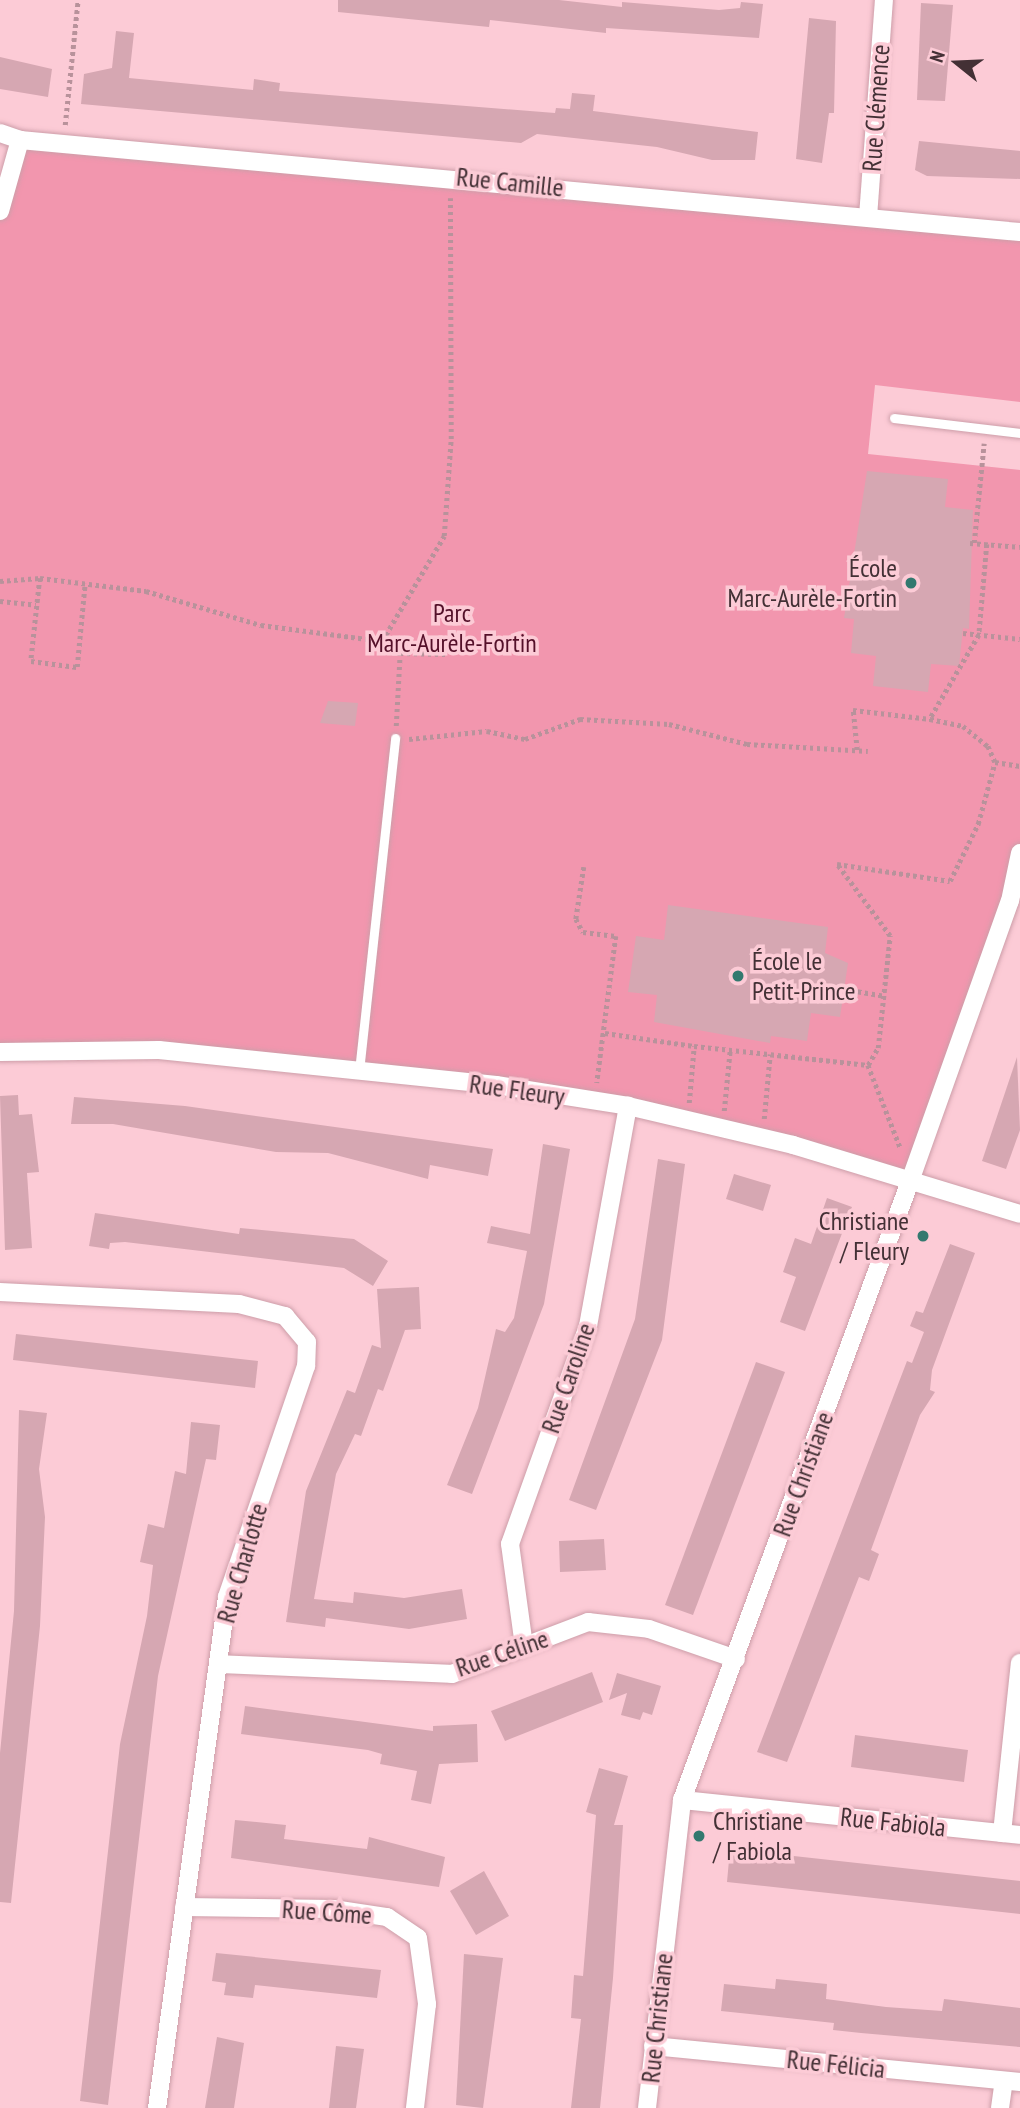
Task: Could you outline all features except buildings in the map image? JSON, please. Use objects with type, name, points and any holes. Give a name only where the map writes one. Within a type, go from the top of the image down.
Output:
[{"type":"street","name":"Rue Clémence","points":[[868,217],[884,0]]},
{"type":"street","name":"Rue Camille","points":[[0,133],[20,140],[450,176],[1020,232]]},
{"type":"street","points":[[0,211],[20,140]]},
{"type":"street","name":"Rue Christiane","points":[[647,2108],[682,1800],[909,1184],[1010,901],[1020,853]]},
{"type":"street","name":"Rue Fleury","points":[[0,1052],[159,1050],[359,1071],[628,1106],[762,1137],[909,1184],[1020,1214]]},
{"type":"street","name":"Rue Caroline","points":[[524,1646],[510,1544],[588,1326],[628,1106]]},
{"type":"street","name":"Rue Charlotte","points":[[0,1292],[239,1304],[285,1316],[307,1342],[306,1366],[227,1597],[157,2108]]},
{"type":"street","name":"Rue Céline","points":[[218,1664],[452,1674],[588,1622],[649,1629],[736,1659]]},
{"type":"street","points":[[1002,1833],[1020,1663]]},
{"type":"street","name":"Rue Fabiola","points":[[682,1800],[1020,1835]]},
{"type":"street","name":"Rue Côme","points":[[184,1907],[333,1909],[387,1917],[418,1938],[427,2004],[415,2108]]},
{"type":"street","name":"Rue Félicia","points":[[653,2046],[1012,2081]]},
{"type":"street","points":[[1000,2108],[1012,2081]]},
{"type":"lane","points":[[894,418],[1020,433]]},
{"type":"lane","points":[[359,1071],[395,738]]},
{"type":"path","points":[[63,143],[78,0]]},
{"type":"path","points":[[382,640],[444,536],[451,452],[450,176]]},
{"type":"path","points":[[985,429],[972,543],[1020,547]]},
{"type":"path","points":[[930,719],[979,635],[987,544]]},
{"type":"path","points":[[40,578],[31,661],[76,667],[85,583]]},
{"type":"path","points":[[0,581],[40,578],[146,591],[261,625],[382,640],[400,653],[445,654]]},
{"type":"path","points":[[0,601],[37,605]]},
{"type":"path","points":[[963,633],[1020,639]]},
{"type":"path","points":[[400,653],[395,738],[448,740],[487,731],[525,739],[580,719],[669,724],[747,744],[868,751]]},
{"type":"path","points":[[857,750],[853,709],[963,726],[988,746],[995,762],[978,824],[950,881],[836,864],[890,936],[878,1048],[868,1065],[909,1184]]},
{"type":"path","points":[[995,762],[1020,766]]},
{"type":"path","points":[[584,867],[576,919],[583,932],[616,936],[594,1101]]},
{"type":"path","points":[[844,989],[885,996]]},
{"type":"path","points":[[605,1033],[694,1046],[868,1065]]},
{"type":"path","points":[[688,1120],[694,1046]]},
{"type":"path","points":[[722,1128],[730,1050]]},
{"type":"path","points":[[762,1137],[770,1054]]},
{"type":"green space","name":"Parc Marc-Aurèle-Fortin","points":[[20,140],[1020,232],[1020,402],[875,385],[868,454],[1020,470],[1020,853],[909,1184],[628,1106],[159,1050],[0,1052],[0,211]]},
{"type":"place","name":"École Marc-Aurèle-Fortin","points":[[911,583]]},
{"type":"place","name":"École le Petit-Prince","points":[[738,976]]},
{"type":"place","name":"Christiane / Fleury","points":[[923,1236]]},
{"type":"place","name":"Christiane / Fabiola","points":[[699,1836]]}]
